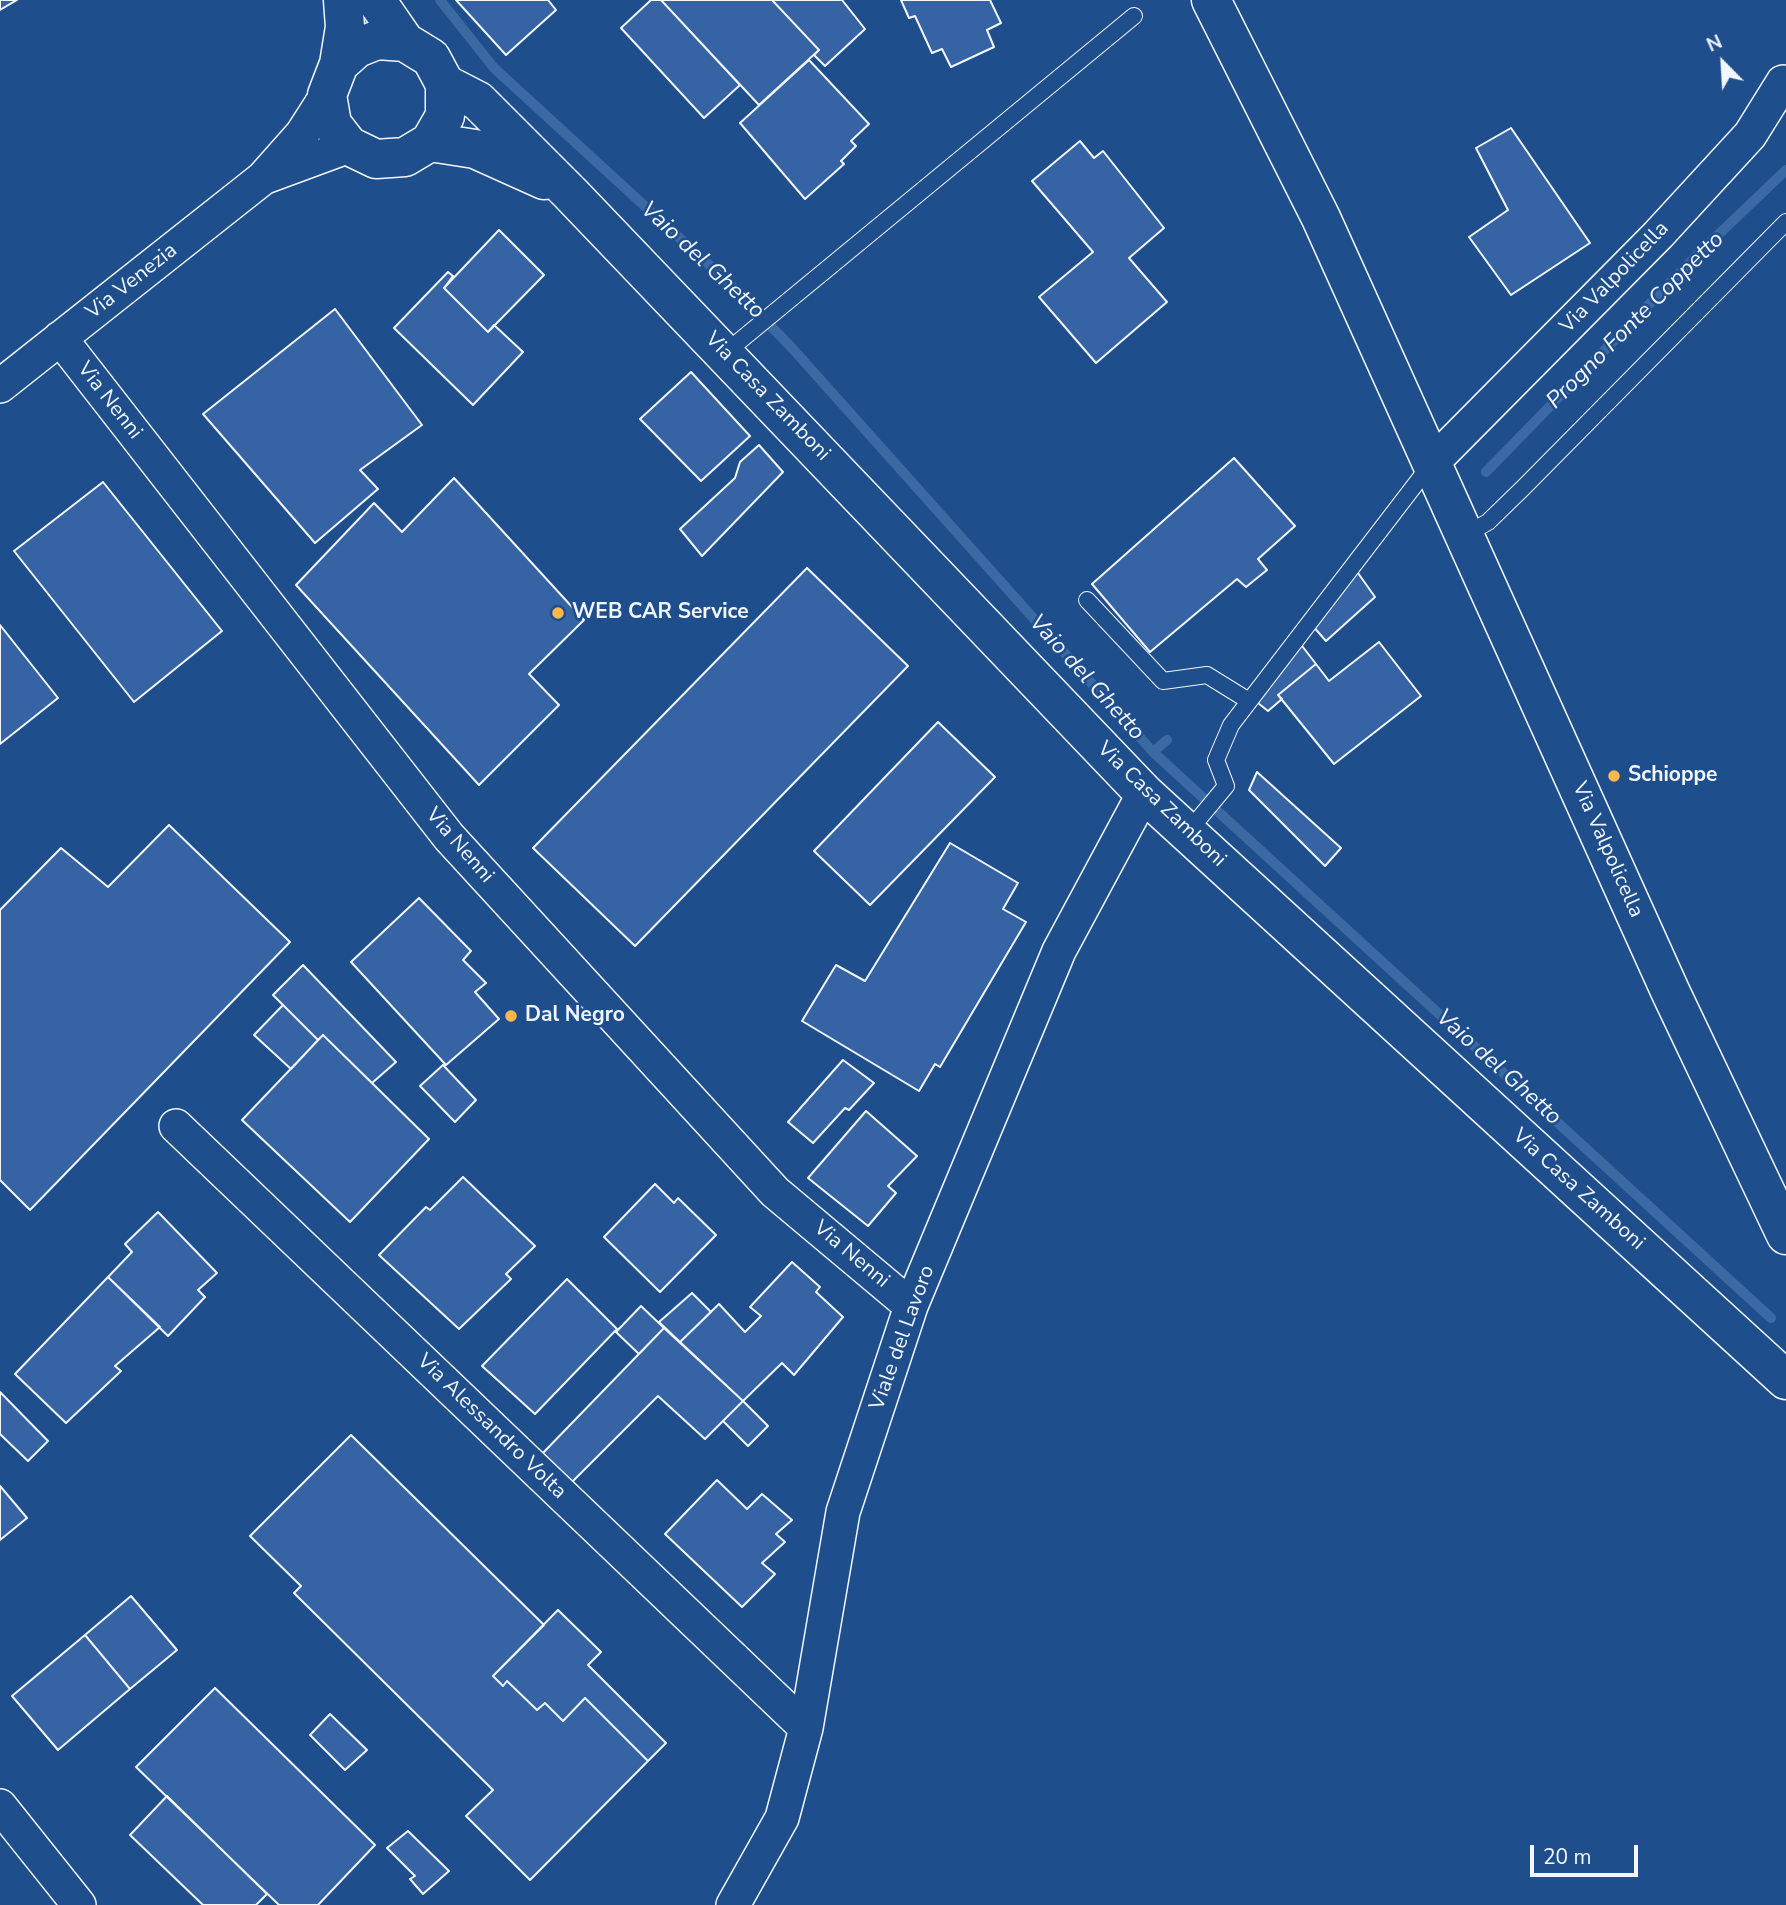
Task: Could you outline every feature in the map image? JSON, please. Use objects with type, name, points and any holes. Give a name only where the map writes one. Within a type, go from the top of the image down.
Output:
[{"type":"street","points":[[343,0],[345,27],[333,79],[332,124],[349,146],[376,159],[405,157],[430,142],[445,116],[445,84],[431,58],[405,42],[376,0]]},
{"type":"street","name":"Via Valpolicella","points":[[1211,0],[1321,218],[1671,993],[1786,1235]]},
{"type":"street","points":[[333,79],[357,48],[377,40],[405,42]]},
{"type":"street","name":"Via Venezia","points":[[0,386],[263,178],[302,134],[333,79]]},
{"type":"street","name":"Via Valpolicella","points":[[1432,463],[1658,235],[1749,135],[1783,82]]},
{"type":"street","name":"Via Casa Zamboni","points":[[445,84],[478,101],[571,194],[1144,793],[1196,823],[1786,1380]]},
{"type":"street","name":"Via Casa Zamboni","points":[[430,142],[475,149],[524,169],[571,194]]},
{"type":"street","name":"Via Venezia","points":[[263,178],[349,146]]},
{"type":"street","name":"Via Nenni","points":[[60,338],[449,837],[775,1192],[911,1306]]},
{"type":"street","name":"Viale del Lavoro","points":[[733,1905],[782,1818],[806,1728],[844,1512],[911,1306],[1059,951],[1144,793]]},
{"type":"street","name":"Via Alessandro Volta","points":[[176,1126],[806,1728]]},
{"type":"street","points":[[0,1806],[79,1905]]},
{"type":"lane","points":[[725,353],[1134,16]]},
{"type":"lane","points":[[1465,535],[1488,522],[1523,488],[1786,222]]},
{"type":"lane","points":[[1196,823],[1226,786],[1216,760],[1231,725],[1432,463]]},
{"type":"lane","points":[[1087,600],[1163,681],[1207,675],[1249,701]]},
{"type":"building","points":[[0,0],[17,0],[0,10]]},
{"type":"building","points":[[456,0],[548,0],[556,10],[506,55]]},
{"type":"building","points":[[651,0],[661,0],[740,85],[704,118],[621,28]]},
{"type":"building","points":[[661,0],[772,0],[819,50],[759,105]]},
{"type":"building","points":[[772,0],[842,0],[865,29],[825,66],[814,55],[819,50]]},
{"type":"building","points":[[901,0],[990,0],[1001,23],[987,30],[994,47],[951,67],[942,49],[932,53],[915,16],[909,18]]},
{"type":"building","points":[[809,60],[869,124],[851,141],[856,146],[841,161],[844,164],[805,199],[740,123]]},
{"type":"building","points":[[1511,128],[1590,243],[1511,295],[1469,237],[1508,210],[1476,148]]},
{"type":"building","points":[[1080,141],[1094,158],[1103,151],[1164,228],[1129,258],[1167,302],[1096,363],[1039,297],[1093,252],[1032,181]]},
{"type":"building","points":[[499,230],[544,275],[488,332],[444,288]]},
{"type":"building","points":[[448,272],[453,276],[444,288],[488,332],[494,325],[523,352],[473,405],[394,328]]},
{"type":"building","points":[[335,309],[422,425],[360,470],[378,489],[315,543],[203,414]]},
{"type":"building","points":[[691,372],[750,436],[701,481],[640,419]]},
{"type":"building","points":[[759,445],[783,472],[702,556],[680,529],[735,478],[740,462]]},
{"type":"building","points":[[1234,458],[1295,526],[1258,559],[1267,570],[1246,587],[1237,579],[1150,652],[1092,584]]},
{"type":"building","points":[[454,478],[584,620],[529,674],[559,705],[479,785],[296,585],[374,503],[402,532]]},
{"type":"building","points":[[103,482],[222,631],[134,702],[14,551]]},
{"type":"building","points":[[1353,566],[1375,597],[1326,641],[1312,625]]},
{"type":"building","points":[[807,568],[908,666],[635,946],[533,848]]},
{"type":"building","points":[[0,625],[58,698],[0,744]]},
{"type":"building","points":[[1299,642],[1316,664],[1278,695],[1282,699],[1268,711],[1253,699]]},
{"type":"building","points":[[1379,642],[1421,696],[1334,764],[1278,695],[1316,664],[1329,681]]},
{"type":"building","points":[[938,722],[995,777],[870,905],[814,851]]},
{"type":"building","points":[[1257,772],[1341,848],[1325,866],[1249,790]]},
{"type":"building","points":[[169,825],[290,942],[30,1210],[0,1180],[0,910],[61,848],[108,887]]},
{"type":"building","points":[[950,843],[1018,883],[1003,909],[1026,922],[940,1067],[935,1064],[919,1091],[802,1021],[836,965],[865,981]]},
{"type":"building","points":[[419,898],[471,951],[463,960],[486,983],[475,992],[499,1019],[446,1065],[351,962]]},
{"type":"building","points":[[303,965],[396,1062],[372,1083],[323,1035],[318,1040],[273,995]]},
{"type":"building","points":[[283,1005],[318,1040],[291,1069],[254,1035]]},
{"type":"building","points":[[323,1035],[429,1139],[350,1222],[242,1120]]},
{"type":"building","points":[[843,1060],[874,1083],[849,1110],[845,1108],[813,1143],[788,1122]]},
{"type":"building","points":[[443,1065],[476,1100],[455,1122],[420,1086]]},
{"type":"building","points":[[866,1111],[917,1156],[888,1186],[896,1193],[868,1226],[808,1178]]},
{"type":"building","points":[[463,1177],[535,1246],[506,1274],[511,1279],[459,1329],[379,1255],[426,1207],[430,1210]]},
{"type":"building","points":[[655,1184],[674,1203],[678,1198],[716,1235],[660,1292],[604,1237]]},
{"type":"building","points":[[158,1212],[217,1273],[198,1290],[205,1297],[168,1336],[108,1277],[132,1252],[125,1244]]},
{"type":"building","points":[[792,1262],[820,1287],[816,1292],[843,1317],[794,1375],[782,1363],[743,1401],[680,1342],[719,1304],[745,1332],[761,1316],[750,1307]]},
{"type":"building","points":[[108,1277],[160,1327],[115,1366],[121,1371],[66,1423],[15,1374]]},
{"type":"building","points":[[567,1279],[617,1329],[535,1414],[482,1366]]},
{"type":"building","points":[[692,1293],[711,1312],[680,1342],[659,1322]]},
{"type":"building","points":[[641,1306],[664,1328],[639,1354],[616,1332]]},
{"type":"building","points":[[664,1328],[743,1401],[705,1439],[658,1396],[570,1484],[540,1456]]},
{"type":"building","points":[[0,1392],[48,1441],[28,1461],[0,1434]]},
{"type":"building","points":[[743,1401],[768,1426],[748,1446],[723,1421]]},
{"type":"building","points":[[351,1435],[544,1625],[493,1676],[503,1686],[507,1681],[537,1710],[545,1703],[563,1721],[585,1698],[648,1761],[530,1880],[466,1816],[493,1790],[294,1593],[301,1586],[250,1536]]},
{"type":"building","points":[[717,1480],[747,1509],[762,1494],[792,1520],[776,1534],[785,1542],[762,1563],[775,1574],[742,1607],[665,1534]]},
{"type":"building","points":[[0,1486],[27,1518],[0,1540]]},
{"type":"building","points":[[131,1596],[177,1650],[130,1689],[85,1635]]},
{"type":"building","points":[[558,1610],[601,1652],[588,1665],[666,1743],[648,1761],[585,1698],[563,1721],[545,1703],[537,1710],[507,1681],[503,1686],[493,1676]]},
{"type":"building","points":[[85,1635],[130,1689],[58,1750],[12,1696]]},
{"type":"building","points":[[215,1688],[375,1845],[318,1905],[279,1905],[136,1767]]},
{"type":"building","points":[[330,1714],[367,1750],[345,1770],[310,1735]]},
{"type":"building","points":[[167,1796],[267,1894],[256,1905],[203,1905],[130,1835]]},
{"type":"building","points":[[408,1831],[449,1871],[423,1894],[410,1879],[415,1876],[387,1848]]},
{"type":"waterway","name":"Vaio del Ghetto","points":[[440,0],[494,68],[731,285],[792,348],[1153,752],[1771,1318]]},
{"type":"waterway","name":"Progno Fonte Coppetto","points":[[1486,472],[1699,253],[1786,170]]},
{"type":"waterway","name":"Progno Fonte Coppetto","points":[[1153,752],[1167,740]]},
{"type":"place","name":"WEB CAR Service","points":[[558,613]]},
{"type":"place","name":"Schioppe","points":[[1614,776]]},
{"type":"place","name":"Dal Negro","points":[[511,1016]]}]
